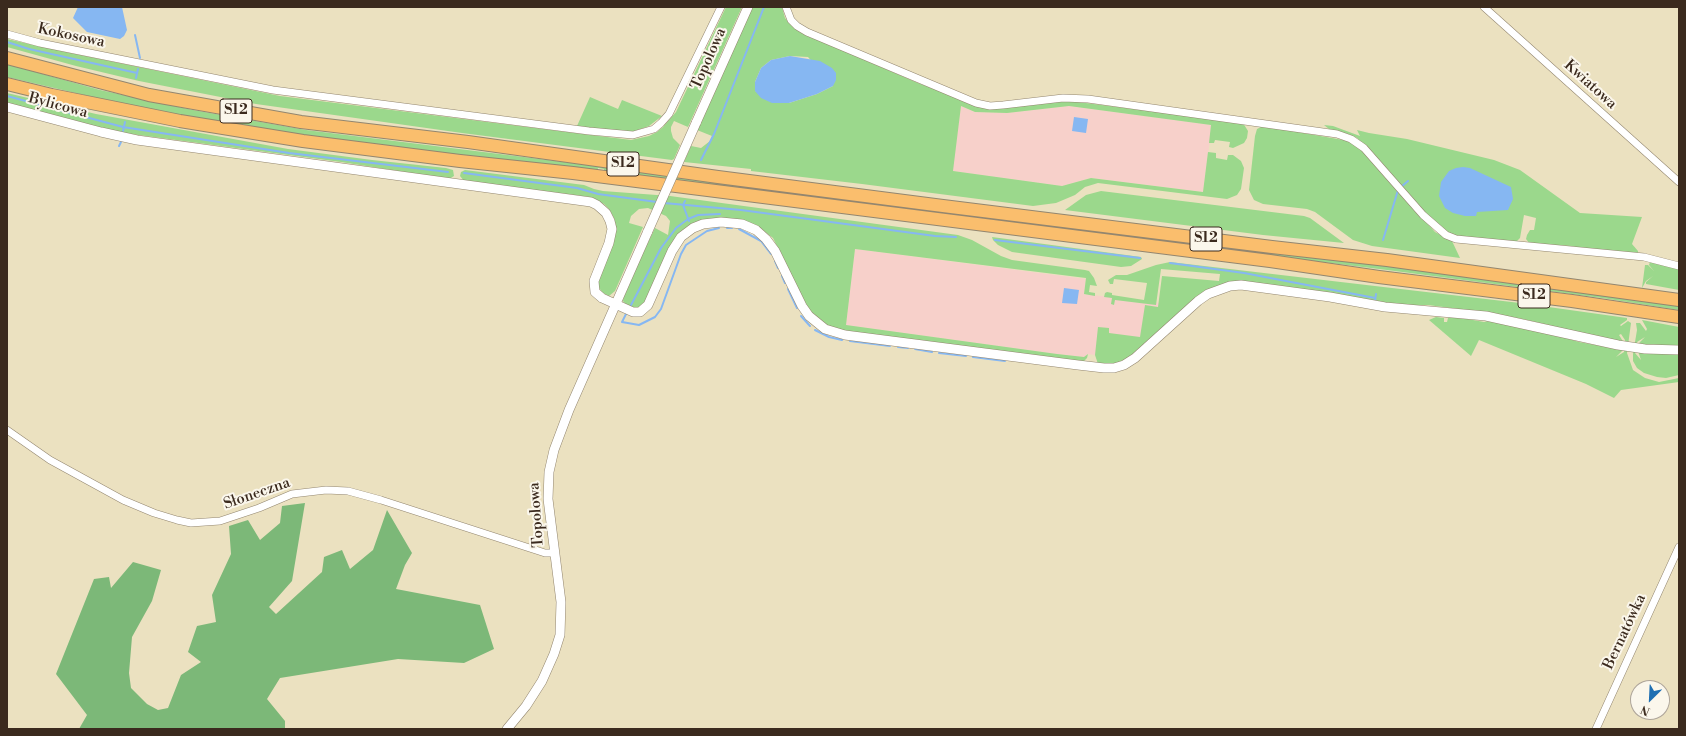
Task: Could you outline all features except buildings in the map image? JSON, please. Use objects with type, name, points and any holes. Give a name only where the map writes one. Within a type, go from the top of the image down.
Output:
[{"type":"highway","name":"S12","points":[[7,58],[149,95],[301,122],[468,142],[726,178],[1264,246],[1387,260],[1679,300]]},
{"type":"highway","name":"S12","points":[[7,84],[180,122],[303,141],[460,161],[573,173],[1270,261],[1379,277],[1618,307],[1679,317]]},
{"type":"street","name":"Kokosowa","points":[[7,34],[40,43],[273,90],[589,131],[632,135],[654,128],[669,114],[722,7]]},
{"type":"street","name":"Topolowa","points":[[507,729],[535,693],[550,665],[557,645],[560,630],[561,609],[548,494],[549,472],[565,418],[748,7]]},
{"type":"street","points":[[786,7],[791,20],[797,26],[808,32],[976,103],[990,106],[1063,98],[1088,99],[1337,134],[1351,139],[1364,148],[1423,215],[1446,235],[1456,239],[1470,242],[1636,256],[1679,266]]},
{"type":"street","name":"Kwiatowa","points":[[1484,7],[1679,182]]},
{"type":"street","name":"Bylicowa","points":[[7,107],[101,132],[165,144],[591,202],[600,207],[606,213],[612,229],[609,242],[594,281],[594,289],[598,296],[633,312],[643,310],[650,300],[672,251],[682,237],[693,228],[703,224],[721,222],[742,224],[761,234],[775,251],[802,306],[809,316],[828,331],[853,336],[1078,366],[1114,368],[1124,365],[1135,358],[1198,301],[1208,294],[1230,286],[1241,285],[1385,306],[1486,316],[1624,346],[1679,350]]},
{"type":"street","name":"Słoneczna","points":[[7,430],[50,460],[122,500],[154,513],[177,520],[191,523],[220,521],[259,508],[292,494],[326,490],[348,491],[381,500],[545,553],[554,553]]},
{"type":"street","name":"Bernatówka","points":[[1596,729],[1679,547]]},
{"type":"shaded area","points":[[961,106],[975,112],[1007,113],[1069,106],[1212,125],[1203,192],[1091,178],[1062,186],[952,171]]},
{"type":"shaded area","points":[[855,249],[1086,279],[1084,294],[1162,303],[1159,328],[1097,360],[1095,355],[1088,354],[1084,357],[1057,354],[846,325]]},
{"type":"green space","points":[[726,7],[742,7],[688,127],[674,121],[671,127],[673,138],[680,145],[674,159],[672,160],[462,133],[256,104],[139,81],[7,47],[7,39],[280,96],[631,140],[649,136],[657,132],[676,112]]},
{"type":"green space","points":[[752,7],[782,7],[785,18],[800,32],[918,83],[980,106],[1070,101],[1243,123],[1248,131],[1247,138],[1244,143],[1233,148],[1229,147],[1230,142],[1215,140],[1214,143],[1209,143],[1211,125],[1069,106],[1007,113],[975,112],[961,106],[953,171],[1062,186],[1091,178],[1203,192],[1208,152],[1216,153],[1216,158],[1227,160],[1228,155],[1233,155],[1241,161],[1244,168],[1241,189],[1237,195],[1227,199],[1098,183],[1085,187],[1075,195],[1056,203],[1033,206],[751,171],[751,169],[684,162],[691,146],[701,148],[710,141],[712,136],[697,130]],"holes":[[[790,56],[808,57],[833,86],[817,94],[789,103],[755,91],[755,82],[761,68],[771,60]]]},
{"type":"green space","points":[[7,64],[100,90],[193,110],[306,130],[1386,264],[1679,305],[1679,310],[1602,298],[1387,270],[604,173],[604,169],[598,168],[597,172],[304,135],[190,117],[97,98],[7,77]]},
{"type":"green space","points":[[7,93],[96,114],[288,149],[446,168],[453,170],[454,176],[449,179],[341,162],[116,132],[7,103]]},
{"type":"green space","points":[[590,97],[618,109],[622,100],[662,116],[649,126],[635,131],[617,131],[577,126]]},
{"type":"green space","points":[[1324,125],[1333,126],[1360,136],[1357,130],[1407,139],[1494,160],[1520,170],[1580,213],[1642,217],[1632,244],[1638,251],[1638,254],[1578,248],[1572,246],[1530,244],[1526,239],[1530,230],[1534,230],[1536,218],[1524,215],[1520,238],[1516,242],[1464,239],[1450,234],[1437,226],[1367,147],[1357,138],[1329,129]]},
{"type":"green space","points":[[1263,126],[1349,141],[1364,152],[1435,232],[1452,241],[1460,258],[1372,246],[1353,240],[1315,212],[1307,209],[1263,204],[1254,200],[1249,190],[1255,136],[1257,129]]},
{"type":"green space","points":[[465,170],[584,185],[603,191],[670,196],[958,235],[972,240],[1001,256],[1012,260],[1089,271],[1097,286],[1090,285],[1089,292],[1095,293],[1095,296],[1084,294],[1086,278],[855,249],[846,325],[1057,354],[1084,357],[1088,354],[1087,358],[1083,362],[842,331],[827,326],[808,309],[773,238],[759,227],[751,223],[728,218],[708,219],[687,227],[644,304],[637,308],[627,306],[623,301],[624,293],[655,228],[668,235],[670,221],[666,216],[648,208],[639,209],[631,216],[629,223],[643,227],[615,291],[609,296],[603,293],[599,288],[598,283],[615,237],[616,226],[614,218],[604,204],[590,197],[464,181],[460,176],[461,172]]},
{"type":"green space","points":[[1101,191],[1304,216],[1310,218],[1344,243],[1263,235],[1065,210],[1086,195]]},
{"type":"green space","points":[[992,237],[1141,257],[1142,259],[1131,266],[1121,267],[1012,252],[998,245]]},
{"type":"green space","points":[[1170,262],[1520,303],[1627,318],[1627,320],[1620,325],[1621,326],[1628,321],[1631,323],[1627,353],[1633,370],[1645,378],[1659,382],[1679,378],[1679,382],[1621,390],[1614,398],[1586,384],[1479,340],[1471,356],[1429,320],[1436,317],[1444,318],[1444,322],[1447,322],[1448,318],[1451,316],[1484,322],[1493,320],[1529,327],[1579,342],[1623,350],[1616,357],[1624,352],[1625,340],[1621,334],[1619,335],[1624,343],[1523,319],[1474,311],[1428,305],[1401,305],[1220,285],[1132,356],[1115,364],[1098,364],[1095,355],[1098,327],[1109,328],[1109,333],[1140,337],[1145,305],[1158,307],[1162,276],[1219,281],[1220,274],[1161,269],[1156,305],[1115,300],[1114,305],[1111,304],[1112,298],[1104,297],[1105,293],[1107,292],[1112,293],[1112,295],[1144,300],[1147,283],[1114,279],[1113,284],[1110,284],[1108,280],[1116,275],[1127,275]]},
{"type":"green space","points":[[1650,262],[1679,269],[1679,290],[1646,284],[1646,282],[1653,276],[1646,281],[1642,288],[1645,265],[1648,265],[1654,271],[1649,265]]},
{"type":"green space","points":[[1642,320],[1679,327],[1679,347],[1638,344],[1645,337],[1637,342],[1635,353],[1641,360],[1638,351],[1679,353],[1679,375],[1666,378],[1657,377],[1644,373],[1637,368],[1633,361],[1637,330],[1636,323],[1640,323],[1646,331],[1647,329]]},
{"type":"green space","points":[[305,503],[292,581],[269,607],[276,614],[322,572],[324,557],[342,550],[350,569],[373,550],[387,510],[412,553],[405,565],[396,589],[480,605],[494,649],[464,663],[398,659],[280,678],[267,699],[285,721],[285,729],[79,729],[87,715],[56,674],[94,579],[109,577],[111,588],[133,562],[161,570],[152,601],[132,637],[129,673],[131,688],[147,704],[158,710],[168,708],[181,675],[201,662],[188,652],[197,626],[216,622],[212,595],[231,554],[229,526],[248,520],[260,540],[280,523],[282,506]]},
{"type":"water","points":[[78,7],[122,7],[127,30],[124,36],[120,39],[87,32],[73,18]]},
{"type":"water","points":[[790,56],[820,61],[832,68],[836,73],[836,80],[833,86],[817,94],[789,103],[772,103],[761,98],[755,91],[755,82],[761,68],[771,60]]},
{"type":"water","points":[[1074,117],[1088,119],[1086,133],[1072,131]]},
{"type":"water","points":[[1463,167],[1470,168],[1511,187],[1513,199],[1508,210],[1477,212],[1476,216],[1465,216],[1453,213],[1445,208],[1439,196],[1441,182],[1449,171]]},
{"type":"water","points":[[1064,288],[1079,290],[1077,304],[1062,303]]},
{"type":"waterway","points":[[701,160],[714,134],[764,7]]},
{"type":"waterway","points":[[135,35],[140,58]]},
{"type":"waterway","points":[[7,42],[29,49],[137,73]]},
{"type":"waterway","points":[[136,78],[138,69]]},
{"type":"waterway","points":[[7,96],[123,127],[289,153],[448,172]]},
{"type":"waterway","points":[[123,131],[125,122]]},
{"type":"waterway","points":[[119,146],[121,142]]},
{"type":"waterway","points":[[464,173],[577,188],[598,194],[657,202]]},
{"type":"waterway","points":[[1401,187],[1408,181]]},
{"type":"waterway","points":[[1383,240],[1398,190]]},
{"type":"waterway","points":[[685,201],[683,205],[689,221]]},
{"type":"waterway","points":[[664,203],[741,210],[935,236],[956,237]]},
{"type":"waterway","points":[[630,307],[661,248],[676,228],[688,219],[698,215],[720,214]]},
{"type":"waterway","points":[[627,312],[622,322],[639,325],[655,317],[661,309],[681,254],[686,245],[707,231],[719,228]]},
{"type":"waterway","points":[[727,228],[732,228]]},
{"type":"waterway","points":[[739,229],[761,241],[771,254]]},
{"type":"waterway","points":[[995,240],[1140,258]]},
{"type":"waterway","points":[[775,261],[778,268]]},
{"type":"waterway","points":[[1170,263],[1244,273],[1375,298]]},
{"type":"waterway","points":[[782,276],[785,283]]},
{"type":"waterway","points":[[788,289],[797,308]]},
{"type":"waterway","points":[[1375,301],[1376,294]]},
{"type":"waterway","points":[[801,316],[810,326]]},
{"type":"waterway","points":[[815,330],[829,337],[842,340]]},
{"type":"waterway","points":[[850,341],[890,346]]},
{"type":"waterway","points":[[898,347],[908,348]]},
{"type":"waterway","points":[[915,349],[932,352]]},
{"type":"waterway","points":[[939,353],[966,356]]},
{"type":"waterway","points":[[973,357],[1005,361]]}]
